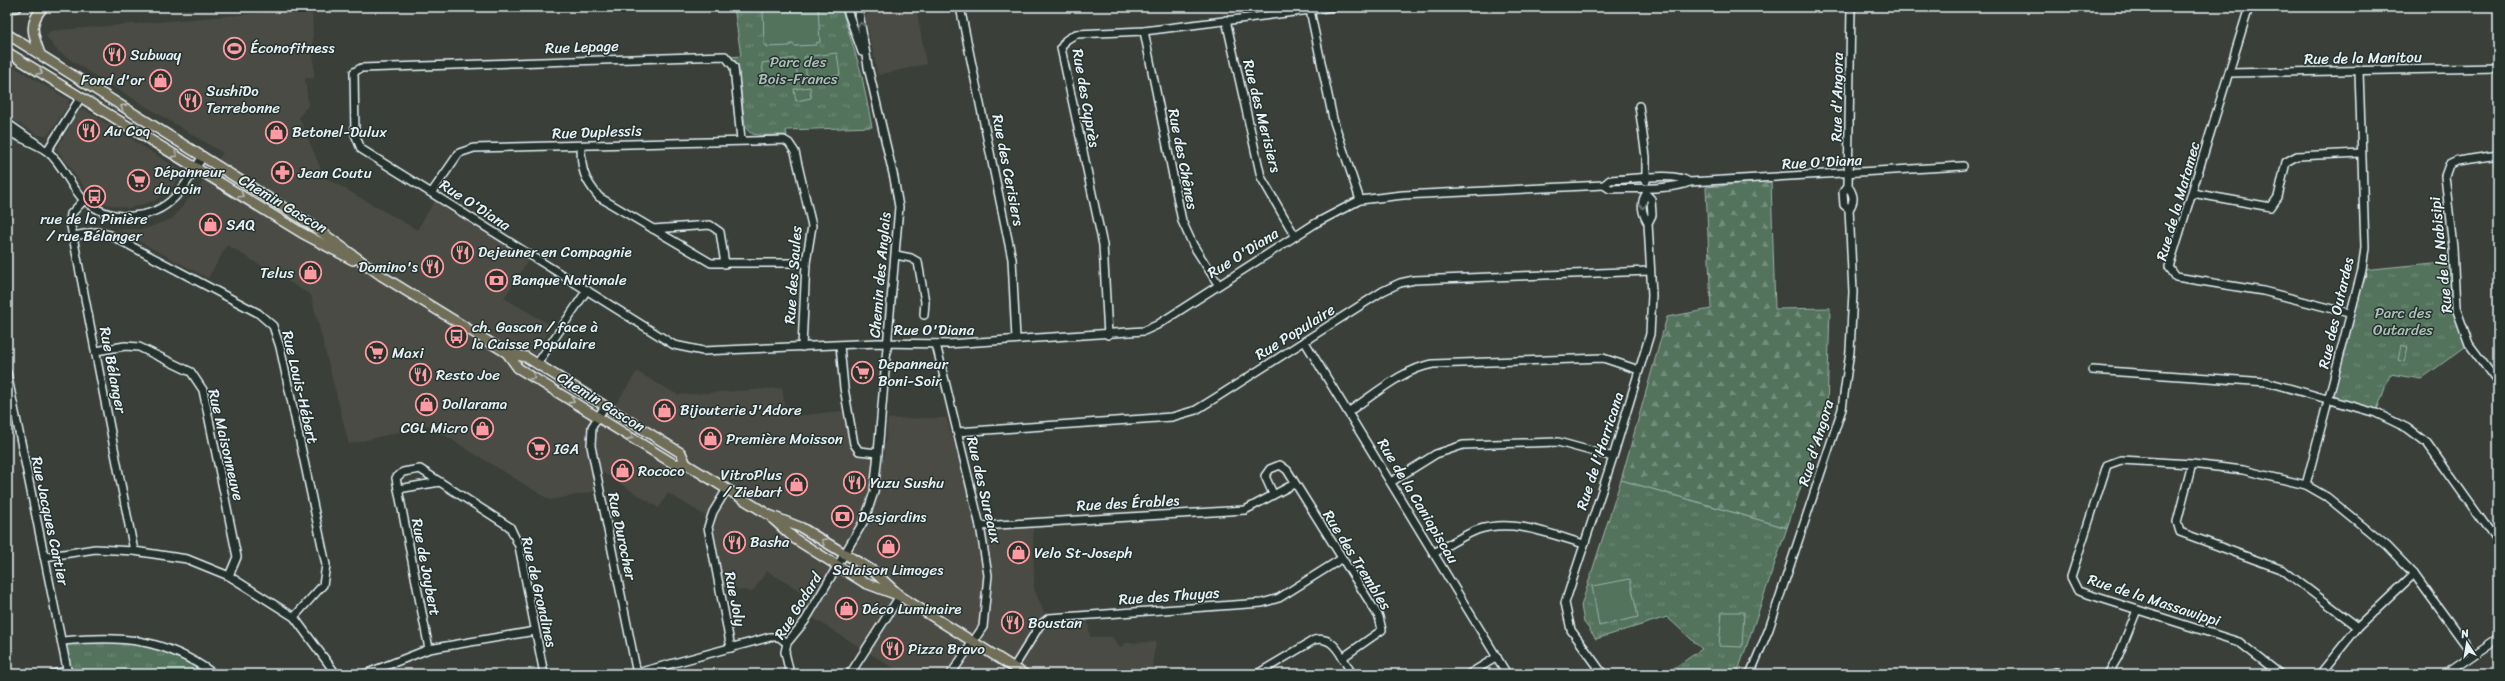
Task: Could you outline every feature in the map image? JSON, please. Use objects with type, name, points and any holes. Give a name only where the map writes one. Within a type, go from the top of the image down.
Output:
[{"type":"main road","points":[[7,8],[17,7]]},
{"type":"main road","points":[[40,54],[32,32],[32,23],[43,7]]},
{"type":"main road","name":"Chemin Gascon","points":[[7,34],[310,224],[382,276]]},
{"type":"main road","name":"Chemin Gascon","points":[[7,52],[302,233],[382,276],[507,353],[526,357],[680,453],[686,464],[769,515],[802,528],[873,571],[900,596],[1024,674]]},
{"type":"main road","name":"Chemin Gascon","points":[[507,353],[518,368],[597,417],[674,464],[686,464]]},
{"type":"main road","name":"Chemin Gascon","points":[[769,515],[795,539],[865,583],[900,596]]},
{"type":"street","name":"Chemin des Anglais","points":[[846,7],[868,67]]},
{"type":"street","name":"Chemin des Anglais","points":[[845,554],[870,505],[878,453],[899,214],[897,193],[868,67],[858,7]]},
{"type":"street","name":"Rue des Cerisiers","points":[[960,7],[1012,259],[1016,339]]},
{"type":"street","name":"Rue des Cyprès","points":[[1108,335],[1103,246],[1061,48],[1066,40],[1076,34],[1144,31],[1334,7]]},
{"type":"street","name":"Rue d'Angora","points":[[1750,674],[1769,629],[1842,409],[1850,351],[1852,299],[1849,209],[1853,203],[1853,193],[1848,186],[1851,7]]},
{"type":"street","name":"Rue de la Matamec","points":[[2249,7],[2170,267],[2176,277],[2263,291],[2349,313]]},
{"type":"street","points":[[1310,10],[1333,120],[1360,200]]},
{"type":"street","name":"Rue des Merisiers","points":[[1226,20],[1261,177],[1295,236]]},
{"type":"street","name":"Rue des Chênes","points":[[1144,31],[1182,221],[1193,245],[1218,284]]},
{"type":"street","name":"Rue Lepage","points":[[354,72],[361,68],[725,56],[734,67],[741,140]]},
{"type":"street","name":"Rue de la Manitou","points":[[2229,73],[2358,72],[2498,68]]},
{"type":"street","name":"Rue O'Diana","points":[[354,72],[355,134],[361,149],[432,192],[674,345],[703,351],[888,343],[936,344],[1108,335],[1144,331],[1157,325],[1218,284],[1295,236],[1338,210],[1360,200],[1403,195],[1604,185],[1610,180],[1646,178],[1683,178],[1689,182]]},
{"type":"street","name":"Rue des Outardes","points":[[2306,485],[2329,402],[2349,313],[2362,270],[2365,247],[2358,72]]},
{"type":"street","points":[[47,151],[81,97]]},
{"type":"street","name":"Rue de l'Harricana","points":[[1603,674],[1571,630],[1565,603],[1613,457],[1650,334],[1652,295],[1648,223],[1652,215],[1651,199],[1646,190],[1646,157],[1638,106]]},
{"type":"street","points":[[7,123],[47,151],[84,200],[99,210],[118,216],[150,212],[174,198],[203,156]]},
{"type":"street","points":[[7,131],[47,151]]},
{"type":"street","name":"Rue Duplessis","points":[[432,192],[459,153],[474,148],[784,140]]},
{"type":"street","name":"Rue des Saules","points":[[784,140],[789,143],[795,152],[812,226],[806,263],[802,347]]},
{"type":"street","points":[[581,146],[581,163],[585,181],[599,197],[711,263],[806,263]]},
{"type":"street","points":[[2192,193],[2271,207],[2278,197],[2286,162],[2297,156],[2361,154]]},
{"type":"street","name":"Rue de la Nabisipi","points":[[2498,155],[2457,161],[2449,165],[2446,176],[2453,248],[2456,308],[2469,344],[2498,383]]},
{"type":"street","name":"Rue O'Diana","points":[[1604,185],[1610,190],[1646,190],[1681,186],[1689,182],[1960,167]]},
{"type":"street","name":"Rue Bélanger","points":[[84,200],[70,215],[134,551]]},
{"type":"street","points":[[652,229],[710,225],[720,232],[725,264]]},
{"type":"street","name":"Rue Louis-Hébert","points":[[73,236],[96,232],[110,235],[258,313],[273,326],[280,347],[326,565],[323,585],[294,617]]},
{"type":"street","points":[[896,255],[914,259],[919,265],[925,302],[924,315]]},
{"type":"street","name":"Rue Populaire","points":[[957,432],[1172,417],[1196,410],[1383,291],[1400,283],[1414,280],[1650,271]]},
{"type":"street","points":[[537,364],[587,290]]},
{"type":"street","name":"Rue de la Caniapiscau","points":[[1305,342],[1507,674]]},
{"type":"street","name":"Rue des Sureaux","points":[[936,344],[987,559],[988,591],[984,625],[952,674]]},
{"type":"street","name":"Rue Maisonneuve","points":[[96,351],[125,346],[139,347],[191,372],[203,390],[237,557],[229,576]]},
{"type":"street","points":[[840,346],[844,388],[855,446],[859,451],[878,453]]},
{"type":"street","points":[[1348,412],[1406,374],[1421,366],[1433,364],[1603,358],[1639,370]]},
{"type":"street","points":[[2092,370],[2267,382],[2329,402],[2376,413],[2407,428],[2426,443],[2497,540]]},
{"type":"street","name":"Rue Jacques Cartier","points":[[7,372],[44,558],[63,641],[68,672]]},
{"type":"street","name":"Rue Durocher","points":[[605,406],[597,417],[591,430],[591,446],[637,674]]},
{"type":"street","points":[[1391,482],[1436,454],[1463,445],[1558,442],[1613,457]]},
{"type":"street","name":"Rue de la Massawippi","points":[[2280,674],[2239,642],[2078,591],[2071,577],[2107,466],[2122,460],[2192,464],[2243,470],[2306,485],[2327,497],[2386,546],[2414,574],[2473,655]]},
{"type":"street","points":[[2192,464],[2177,522],[2180,532],[2283,570],[2358,627]]},
{"type":"street","points":[[1273,494],[1265,476],[1270,469],[1280,465],[1287,470],[1294,484]]},
{"type":"street","name":"Rue de Grondines","points":[[398,489],[396,478],[403,472],[412,469],[420,469],[510,527],[519,546],[544,674]]},
{"type":"street","points":[[398,489],[440,482]]},
{"type":"street","name":"Rue des Érables","points":[[980,526],[1245,510],[1294,484]]},
{"type":"street","name":"Rue des Trembles","points":[[1294,484],[1379,617],[1382,630],[1342,658]]},
{"type":"street","name":"Rue de Joybert","points":[[398,489],[428,650]]},
{"type":"street","name":"Rue Joly","points":[[727,489],[710,518],[708,532],[731,648]]},
{"type":"street","points":[[1434,553],[1466,535],[1496,526],[1526,526],[1584,544]]},
{"type":"street","points":[[44,558],[95,549],[134,551],[187,559],[229,576],[294,617],[336,674]]},
{"type":"street","name":"Rue Godard","points":[[790,674],[785,652],[788,642],[805,621],[845,554]]},
{"type":"street","name":"Rue des Thuyas","points":[[1014,667],[1040,625],[1049,618],[1262,603],[1278,598],[1341,559]]},
{"type":"street","points":[[2320,674],[2358,627],[2414,574]]},
{"type":"street","points":[[850,674],[900,596]]},
{"type":"street","points":[[2108,674],[2118,657],[2137,610]]},
{"type":"street","points":[[365,674],[428,650],[535,631]]},
{"type":"street","points":[[637,674],[770,637],[779,637],[788,642]]},
{"type":"street","points":[[63,641],[118,638],[142,641],[168,648],[214,674]]},
{"type":"street","points":[[2446,674],[2498,638]]},
{"type":"street","points":[[1257,674],[1318,639],[1330,640],[1352,674]]},
{"type":"street","points":[[1469,674],[1497,657]]},
{"type":"street","points":[[53,674],[68,672]]},
{"type":"street","points":[[2046,674],[2056,672],[2062,674]]},
{"type":"shaded area","points":[[886,7],[916,7],[926,64],[878,75],[865,16]]},
{"type":"shaded area","points":[[312,9],[314,78],[305,78],[308,105],[299,117],[324,177],[417,230],[439,194],[531,256],[504,298],[552,326],[524,373],[604,422],[637,372],[678,395],[782,388],[786,417],[843,411],[851,447],[855,454],[884,459],[888,419],[946,418],[980,526],[1033,524],[1034,589],[1047,620],[1087,617],[1090,637],[1112,637],[1120,648],[1126,643],[1156,642],[1152,663],[1158,674],[903,674],[802,611],[810,597],[767,571],[752,592],[724,586],[712,530],[716,522],[668,493],[659,508],[599,470],[602,490],[550,500],[428,425],[349,444],[311,295],[227,245],[208,278],[116,229],[145,229],[172,219],[200,186],[223,153],[86,70],[58,51],[46,36],[50,31]]},
{"type":"shaded area","points":[[7,63],[69,100],[67,107],[48,135],[38,135],[7,116]]},
{"type":"shaded area","points":[[84,109],[183,172],[173,187],[154,201],[129,208],[110,205],[100,201],[101,198],[95,194],[93,196],[89,194],[57,149],[77,113]]},
{"type":"green space","name":"Parc des Bois-Francs","points":[[734,7],[841,7],[861,72],[872,127],[786,130],[787,136],[757,135],[747,130],[745,125],[738,68],[731,57],[741,56]]},
{"type":"green space","points":[[763,7],[818,7],[820,42],[816,43],[816,45],[794,46],[793,44],[790,44],[790,46],[767,47],[767,45],[764,45]]},
{"type":"green space","points":[[837,53],[840,75],[807,79],[804,57]]},
{"type":"green space","points":[[795,58],[798,80],[765,85],[762,63]]},
{"type":"green space","points":[[810,87],[811,98],[796,101],[794,89]]},
{"type":"green space","points":[[1771,181],[1775,309],[1830,308],[1827,410],[1787,528],[1621,480],[1667,317],[1711,309],[1706,187]]},
{"type":"green space","name":"Parc des Outardes","points":[[2454,261],[2456,308],[2469,344],[2421,379],[2390,374],[2376,413],[2329,401],[2362,270]]},
{"type":"green space","points":[[2401,345],[2408,347],[2404,362],[2398,360]]},
{"type":"green space","points":[[1621,480],[1787,528],[1737,674],[1665,674],[1702,649],[1667,617],[1596,639],[1584,622],[1581,606]]},
{"type":"green space","points":[[1630,579],[1638,617],[1599,626],[1592,586]]},
{"type":"green space","points":[[1722,612],[1744,612],[1742,647],[1719,646]]},
{"type":"green space","points":[[63,641],[131,643],[178,657],[211,674],[68,674]]},
{"type":"place","name":"Éconofitness","points":[[235,48]]},
{"type":"place","name":"Subway","points":[[115,55]]},
{"type":"place","name":"Fond d'or","points":[[160,80]]},
{"type":"place","name":"SushiDo Terrebonne","points":[[190,100]]},
{"type":"place","name":"Au Coq","points":[[89,131]]},
{"type":"place","name":"Betonel-Dulux","points":[[277,132]]},
{"type":"place","name":"Jean Coutu","points":[[283,173]]},
{"type":"place","name":"Dépanneur du coin","points":[[138,181]]},
{"type":"place","name":"rue de la Pinière / rue Bélanger","points":[[94,196]]},
{"type":"place","name":"SAQ","points":[[211,225]]},
{"type":"place","name":"Dejeuner en Compagnie","points":[[463,252]]},
{"type":"place","name":"Domino's","points":[[433,267]]},
{"type":"place","name":"Telus","points":[[310,273]]},
{"type":"place","name":"Banque Nationale","points":[[497,280]]},
{"type":"place","name":"ch. Gascon / face à la Caisse Populaire","points":[[456,336]]},
{"type":"place","name":"Maxi","points":[[377,353]]},
{"type":"place","name":"Depanneur Boni-Soir","points":[[863,373]]},
{"type":"place","name":"Resto Joe","points":[[420,375]]},
{"type":"place","name":"Dollarama","points":[[426,404]]},
{"type":"place","name":"Bijouterie J'Adore","points":[[665,410]]},
{"type":"place","name":"CGL Micro","points":[[483,428]]},
{"type":"place","name":"Première Moisson","points":[[711,439]]},
{"type":"place","name":"IGA","points":[[539,449]]},
{"type":"place","name":"Rococo","points":[[622,471]]},
{"type":"place","name":"Yuzu Sushu","points":[[855,483]]},
{"type":"place","name":"VitroPlus / Ziebart","points":[[797,484]]},
{"type":"place","name":"Desjardins","points":[[843,517]]},
{"type":"place","name":"Basha","points":[[735,542]]},
{"type":"place","name":"Salaison Limoges","points":[[888,547]]},
{"type":"place","name":"Velo St-Joseph","points":[[1019,553]]},
{"type":"place","name":"Déco Luminaire","points":[[846,609]]},
{"type":"place","name":"Boustan","points":[[1012,623]]},
{"type":"place","name":"Pizza Bravo","points":[[893,649]]}]
